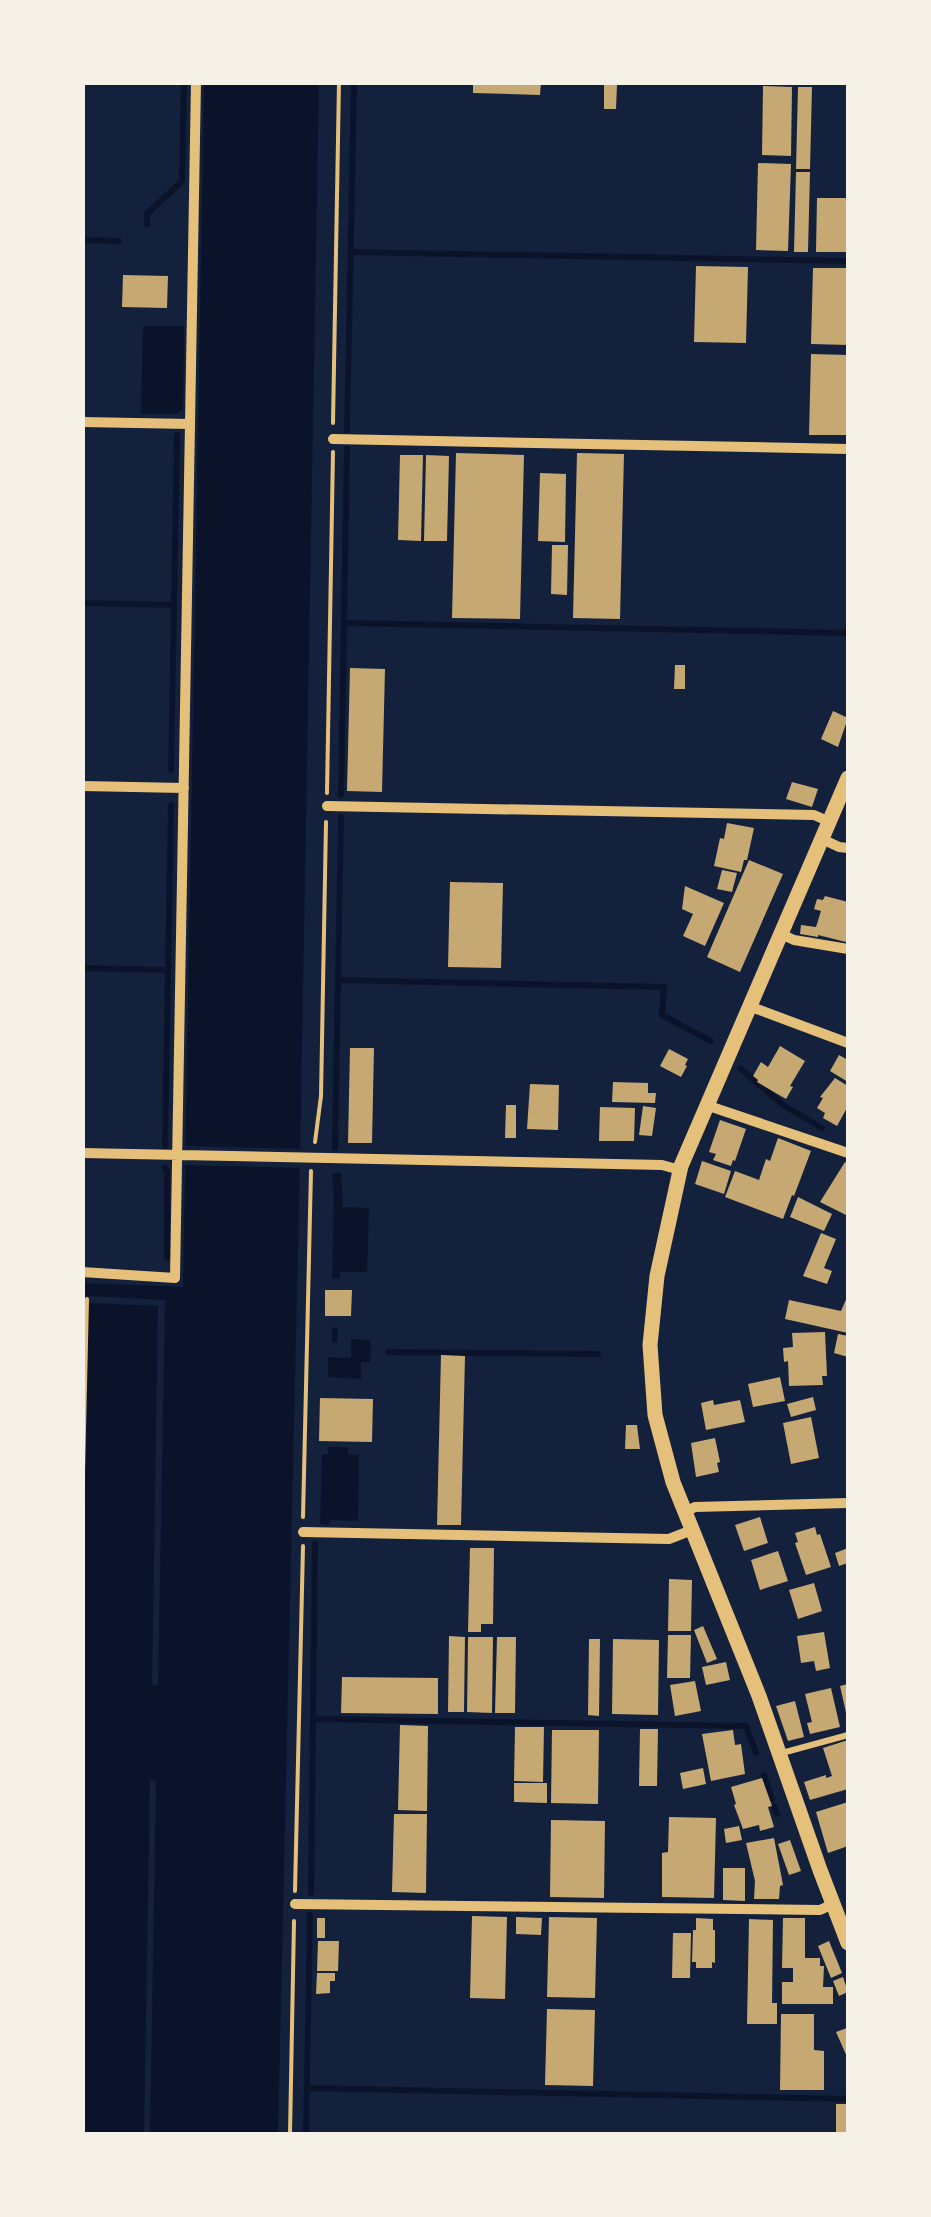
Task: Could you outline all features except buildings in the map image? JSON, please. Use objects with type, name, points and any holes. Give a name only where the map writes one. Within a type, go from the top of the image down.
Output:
[{"type":"street","points":[[82,1272],[175,1278],[196,82]]},
{"type":"street","points":[[82,422],[190,424]]},
{"type":"street","points":[[333,439],[848,449]]},
{"type":"street","points":[[848,778],[680,1170],[657,1276],[650,1345],[655,1415],[668,1466],[742,1652],[848,1943]]},
{"type":"street","points":[[82,786],[184,788]]},
{"type":"street","points":[[327,806],[814,815],[830,822]]},
{"type":"street","points":[[822,840],[848,848]]},
{"type":"street","points":[[781,934],[794,940],[848,949]]},
{"type":"street","points":[[749,1006],[848,1043]]},
{"type":"street","points":[[706,1105],[848,1152]]},
{"type":"street","points":[[82,1153],[662,1166],[680,1170]]},
{"type":"street","points":[[685,1512],[695,1507],[848,1503]]},
{"type":"street","points":[[303,1532],[669,1539],[692,1530]]},
{"type":"street","points":[[295,1904],[820,1910],[833,1904]]},
{"type":"lane","points":[[780,1754],[848,1735]]},
{"type":"path","points":[[290,2134],[308,1158],[321,1096],[340,82]]},
{"type":"path","points":[[82,1514],[86,1300]]},
{"type":"water","points":[[204,83],[319,83],[278,2134],[82,2134],[82,1672],[89,1297],[83,1296],[83,1283],[183,1287]]},
{"type":"water","points":[[143,326],[184,326],[183,408],[176,414],[141,414]]},
{"type":"water","points":[[332,1173],[341,1173],[343,1207],[369,1208],[367,1272],[340,1272],[340,1278],[332,1278]]},
{"type":"water","points":[[351,1339],[371,1340],[370,1362],[361,1362],[361,1379],[328,1377],[328,1357],[351,1358]]},
{"type":"water","points":[[328,1447],[348,1447],[348,1454],[359,1455],[358,1521],[330,1520],[329,1525],[320,1524],[322,1454],[328,1454]]},
{"type":"pier","points":[[183,1146],[304,1149],[303,1168],[183,1165]]},
{"type":"pier","points":[[89,1296],[165,1300],[158,1685],[152,1685],[158,1306],[89,1303]]},
{"type":"pier","points":[[150,1780],[156,1781],[150,2134],[144,2134]]},
{"type":"waterway","points":[[147,224],[147,214],[182,181],[184,82]]},
{"type":"waterway","points":[[347,430],[354,82]]},
{"type":"waterway","points":[[82,240],[119,241]]},
{"type":"waterway","points":[[351,252],[848,261]]},
{"type":"waterway","points":[[171,770],[177,435]]},
{"type":"waterway","points":[[341,795],[347,449]]},
{"type":"waterway","points":[[82,603],[174,605]]},
{"type":"waterway","points":[[344,623],[848,633]]},
{"type":"waterway","points":[[165,1146],[171,805]]},
{"type":"waterway","points":[[335,1148],[341,817]]},
{"type":"waterway","points":[[82,968],[168,970]]},
{"type":"waterway","points":[[338,980],[664,987],[662,1015],[711,1041]]},
{"type":"waterway","points":[[741,1069],[783,1105],[822,1128]]},
{"type":"waterway","points":[[165,1168],[167,1258]]},
{"type":"waterway","points":[[335,1330],[335,1340]]},
{"type":"waterway","points":[[388,1352],[598,1354]]},
{"type":"waterway","points":[[311,1893],[315,1544]]},
{"type":"waterway","points":[[313,1719],[746,1726],[756,1753]]},
{"type":"waterway","points":[[764,1775],[772,1799]]},
{"type":"waterway","points":[[774,1806],[777,1814]]},
{"type":"waterway","points":[[306,2134],[310,1915]]},
{"type":"waterway","points":[[307,2088],[848,2099]]}]
